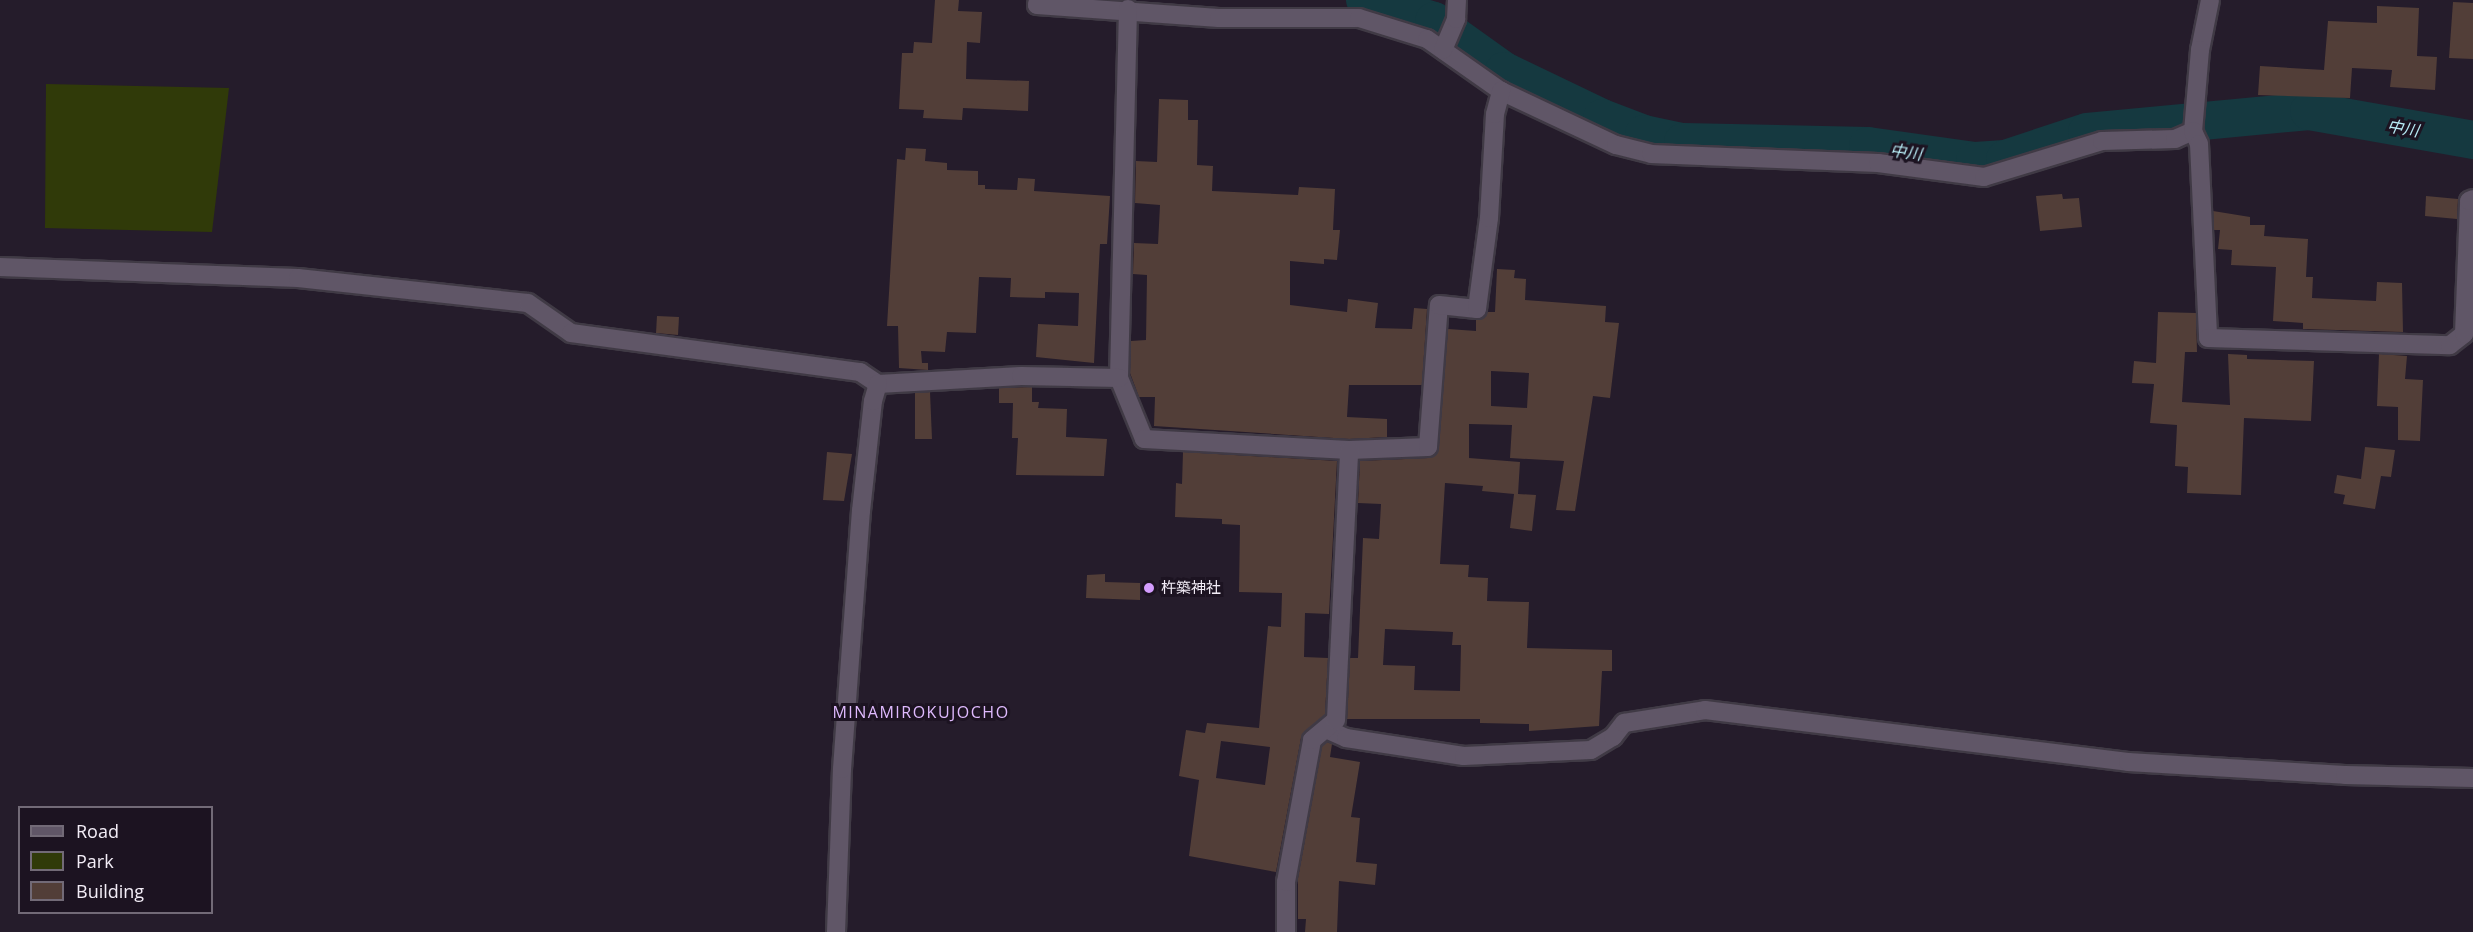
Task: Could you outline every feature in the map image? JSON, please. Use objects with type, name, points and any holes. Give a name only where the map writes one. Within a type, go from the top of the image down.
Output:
[{"type":"street","points":[[1038,0],[1038,5],[1128,9],[1219,18],[1359,18],[1427,39],[1501,91],[1617,145],[1651,154],[1878,163],[1984,177],[2102,141],[2175,139],[2193,131]]},
{"type":"street","points":[[1443,50],[1456,19],[1457,0]]},
{"type":"street","points":[[2210,0],[2200,50],[2193,131],[2199,144],[2208,338],[2450,345],[2464,334],[2469,201],[2473,199]]},
{"type":"street","points":[[1128,9],[1119,378],[1144,439],[1349,450],[1428,447],[1439,305],[1477,309],[1489,218],[1495,114],[1501,91]]},
{"type":"street","points":[[0,267],[298,278],[528,303],[571,333],[860,372],[878,384],[1021,376],[1119,378]]},
{"type":"street","points":[[836,932],[842,769],[861,511],[873,401],[878,384]]},
{"type":"street","points":[[1286,932],[1286,882],[1312,740],[1336,720],[1349,450]]},
{"type":"street","points":[[1326,729],[1346,738],[1464,756],[1591,750],[1612,737],[1624,723],[1705,710],[2128,762],[2345,775],[2473,778]]},
{"type":"green space","points":[[46,84],[229,88],[212,232],[45,228]]},
{"type":"building","points":[[935,0],[959,0],[958,11],[982,12],[980,43],[967,42],[966,79],[1029,81],[1028,111],[963,108],[962,120],[923,118],[924,110],[899,109],[902,53],[913,53],[914,42],[932,43]]},
{"type":"building","points":[[2453,2],[2473,3],[2473,59],[2449,58]]},
{"type":"building","points":[[2377,6],[2419,8],[2417,56],[2437,57],[2435,90],[2390,87],[2392,70],[2352,68],[2350,98],[2258,95],[2260,66],[2324,70],[2328,21],[2377,23]]},
{"type":"building","points":[[1159,99],[1188,100],[1188,120],[1198,120],[1197,165],[1213,166],[1212,191],[1298,195],[1299,187],[1335,189],[1333,230],[1340,230],[1337,260],[1324,259],[1324,264],[1290,261],[1290,305],[1347,312],[1348,299],[1378,303],[1375,328],[1412,329],[1414,308],[1427,309],[1422,385],[1349,385],[1347,417],[1387,419],[1387,437],[1349,439],[1154,426],[1155,397],[1139,397],[1130,373],[1131,341],[1146,340],[1147,275],[1133,274],[1134,243],[1158,244],[1160,205],[1135,203],[1136,161],[1157,162]]},
{"type":"building","points":[[906,148],[926,149],[925,161],[947,163],[947,170],[978,171],[978,185],[985,185],[985,189],[1017,190],[1018,178],[1035,179],[1034,191],[1110,196],[1107,244],[1100,244],[1094,363],[1036,357],[1038,324],[1078,326],[1079,293],[1045,292],[1045,298],[1010,297],[1011,278],[979,277],[976,333],[947,332],[945,352],[921,351],[922,363],[928,363],[928,370],[899,368],[898,326],[887,326],[897,159],[905,160]]},
{"type":"building","points":[[2062,194],[2063,199],[2079,198],[2082,227],[2040,231],[2036,196]]},
{"type":"building","points":[[2426,196],[2458,199],[2457,219],[2425,216]]},
{"type":"building","points":[[2213,211],[2250,217],[2250,225],[2265,225],[2264,236],[2308,239],[2306,277],[2313,277],[2312,298],[2376,301],[2377,282],[2402,283],[2403,332],[2303,329],[2303,323],[2273,321],[2276,267],[2231,265],[2232,250],[2218,249],[2220,230],[2214,230]]},
{"type":"building","points":[[1497,269],[1515,270],[1514,278],[1526,279],[1525,300],[1606,306],[1605,322],[1619,323],[1610,398],[1593,396],[1575,511],[1556,510],[1564,461],[1510,458],[1512,425],[1469,424],[1469,458],[1520,462],[1518,494],[1536,495],[1532,531],[1510,528],[1514,494],[1482,491],[1483,486],[1445,483],[1440,564],[1469,565],[1468,577],[1488,578],[1487,601],[1529,602],[1527,648],[1612,650],[1612,671],[1602,671],[1599,726],[1529,731],[1529,724],[1480,723],[1480,719],[1347,719],[1350,658],[1358,658],[1363,538],[1379,539],[1381,504],[1358,503],[1360,461],[1428,458],[1437,453],[1448,329],[1476,331],[1476,320],[1488,312],[1495,312]],"holes":[[[1491,371],[1529,373],[1527,408],[1491,406]],[[1385,629],[1453,632],[1452,645],[1461,645],[1460,691],[1414,690],[1415,666],[1383,665]]]},
{"type":"building","points":[[2158,312],[2196,313],[2197,352],[2185,352],[2182,402],[2230,405],[2228,354],[2247,355],[2247,359],[2314,361],[2311,421],[2244,418],[2241,495],[2187,493],[2188,467],[2175,466],[2177,425],[2150,423],[2154,384],[2132,383],[2134,361],[2156,363]]},
{"type":"building","points":[[657,316],[679,317],[678,335],[656,333]]},
{"type":"building","points":[[2379,354],[2407,356],[2405,379],[2423,380],[2420,441],[2398,440],[2398,407],[2377,406]]},
{"type":"building","points":[[1032,387],[1032,402],[1039,402],[1038,408],[1067,409],[1066,437],[1107,439],[1104,476],[1016,475],[1018,438],[1012,438],[1013,403],[999,403],[999,388]]},
{"type":"building","points":[[930,392],[932,439],[915,439],[915,393]]},
{"type":"building","points":[[2365,447],[2395,450],[2391,477],[2381,476],[2375,509],[2343,504],[2345,495],[2334,493],[2337,475],[2361,479]]},
{"type":"building","points":[[827,452],[852,454],[844,501],[823,500]]},
{"type":"building","points":[[1183,452],[1337,461],[1329,614],[1305,613],[1304,657],[1328,658],[1325,715],[1301,738],[1276,872],[1189,856],[1199,780],[1179,776],[1186,730],[1205,733],[1207,723],[1259,728],[1268,626],[1281,627],[1282,593],[1239,592],[1240,525],[1222,524],[1222,519],[1175,517],[1176,483],[1182,484]],"holes":[[[1221,741],[1270,747],[1265,785],[1216,778]]]},
{"type":"building","points":[[1105,574],[1105,582],[1140,583],[1140,600],[1086,598],[1087,575]]},
{"type":"building","points":[[1327,742],[1332,744],[1330,757],[1360,762],[1351,817],[1360,818],[1356,862],[1377,864],[1375,885],[1339,881],[1337,932],[1305,932],[1306,919],[1298,919],[1298,878],[1322,746]]},
{"type":"waterway","name":"中川","points":[[1365,0],[1434,21],[1504,71],[1602,118],[1644,134],[1683,142],[1868,146],[1975,161],[2005,159],[2087,132],[2309,111],[2473,140]]},
{"type":"place","name":"杵築神社","points":[[1149,588]]},
{"type":"district","name":"MINAMIROKUJOCHO","points":[[921,712]]}]
